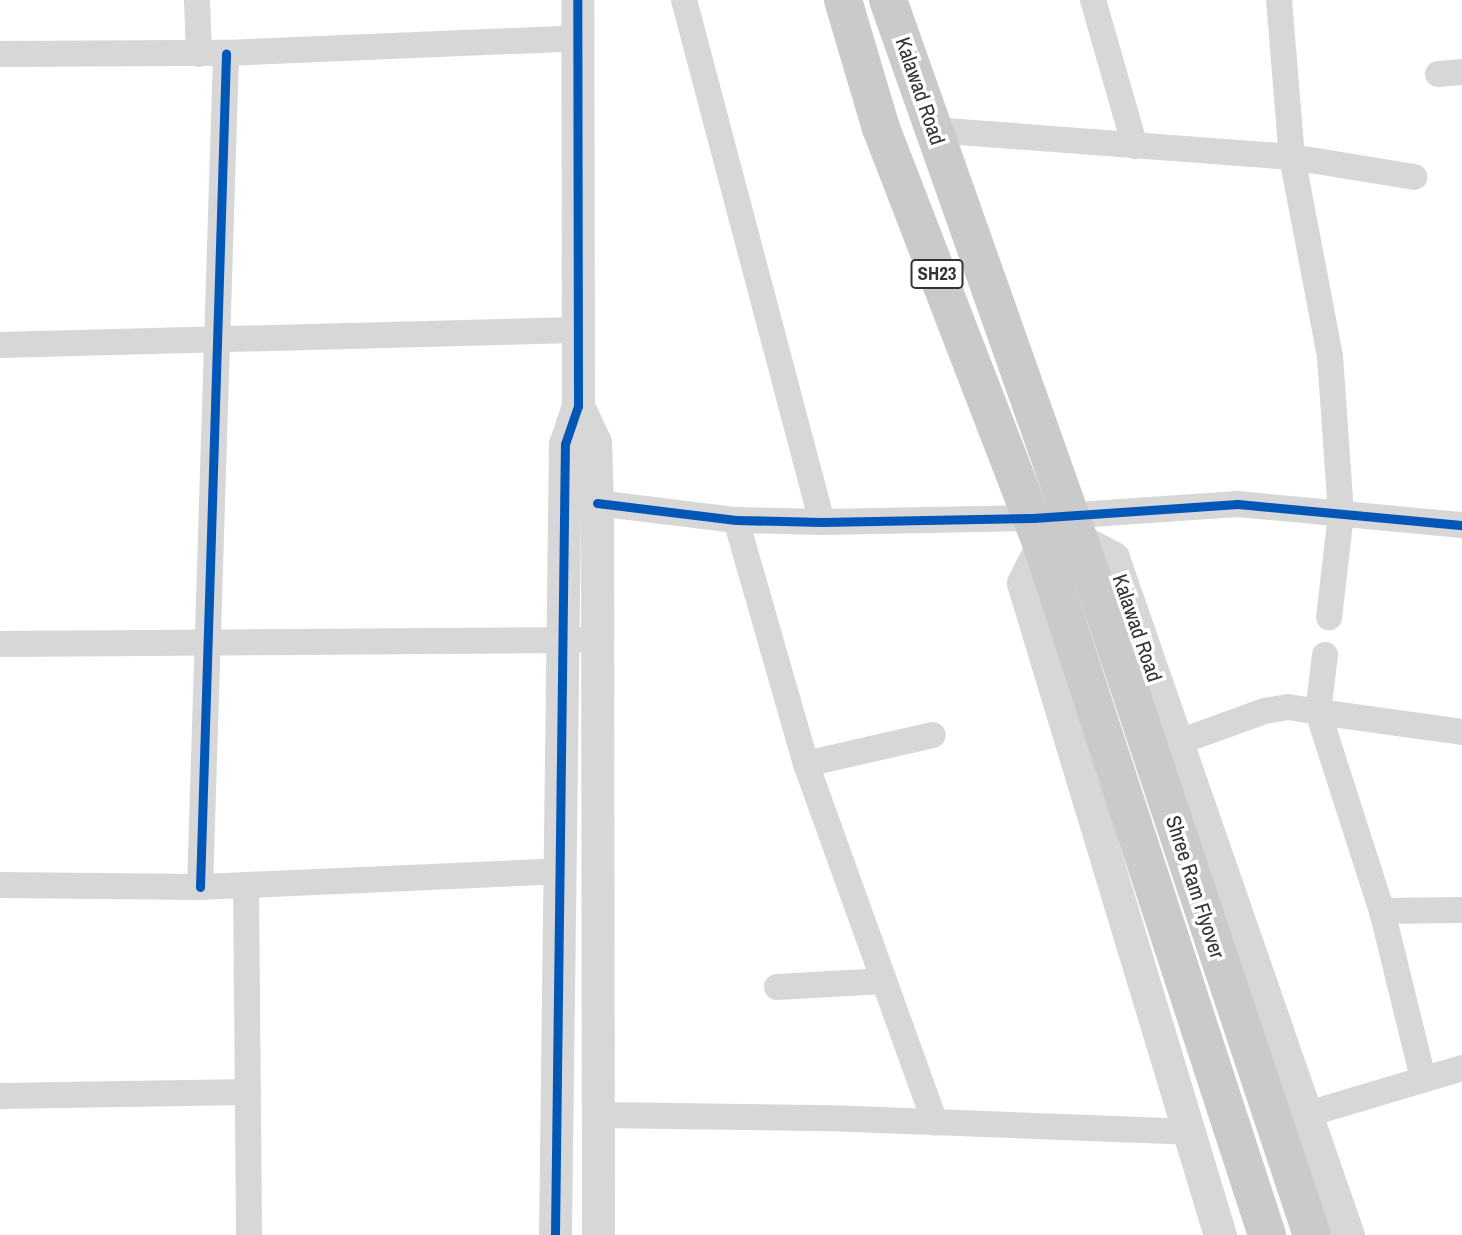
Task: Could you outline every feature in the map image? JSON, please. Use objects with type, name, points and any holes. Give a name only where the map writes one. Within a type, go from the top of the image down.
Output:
[{"type":"main road","name":"SH23","points":[[843,0],[881,128],[1056,529]]},
{"type":"main road","name":"Kalawad Road","points":[[888,0],[933,130],[1056,529]]},
{"type":"main road","name":"Shree Ram Flyover","points":[[1056,529],[1056,588],[1267,1235]]},
{"type":"main road","name":"Shree Ram Flyover","points":[[1056,529],[1097,591],[1312,1235]]},
{"type":"street","points":[[197,0],[199,54]]},
{"type":"street","points":[[577,0],[579,38],[575,330],[578,406],[565,444],[581,640],[600,1115],[598,1235]]},
{"type":"street","points":[[684,0],[821,522]]},
{"type":"street","points":[[1093,0],[1135,146]]},
{"type":"street","points":[[1279,0],[1292,157],[1330,356],[1341,514],[1329,618]]},
{"type":"street","points":[[0,54],[199,54],[579,38]]},
{"type":"street","points":[[200,887],[226,53]]},
{"type":"street","points":[[933,130],[1292,157],[1414,177]]},
{"type":"street","points":[[0,345],[575,330]]},
{"type":"street","points":[[555,1235],[560,871],[581,640],[597,503],[596,442],[578,406]]},
{"type":"street","points":[[597,503],[736,520],[1056,529],[1238,504],[1462,525]]},
{"type":"street","points":[[736,520],[806,764],[935,1122]]},
{"type":"street","points":[[1056,529],[1023,583],[1220,1235]]},
{"type":"street","name":"Kalawad Road","points":[[1056,529],[1113,558],[1348,1235]]},
{"type":"street","points":[[0,644],[581,640]]},
{"type":"street","points":[[1325,654],[1318,712],[1382,911],[1423,1078]]},
{"type":"street","points":[[1176,743],[1265,711],[1288,707],[1462,732]]},
{"type":"street","points":[[806,764],[933,735]]},
{"type":"street","points":[[0,885],[200,887],[560,871]]},
{"type":"street","points":[[246,885],[249,1235]]},
{"type":"street","points":[[1382,911],[1462,910]]},
{"type":"street","points":[[777,986],[884,981]]},
{"type":"street","points":[[1308,1114],[1462,1068]]},
{"type":"street","points":[[0,1096],[248,1092]]},
{"type":"street","points":[[600,1115],[935,1122],[1188,1132]]},
{"type":"cycle path","points":[[555,1235],[565,444],[578,406],[577,0]]},
{"type":"cycle path","points":[[200,887],[226,53]]},
{"type":"cycle path","points":[[597,503],[736,520],[822,522],[1033,518],[1238,504],[1462,525]]}]
